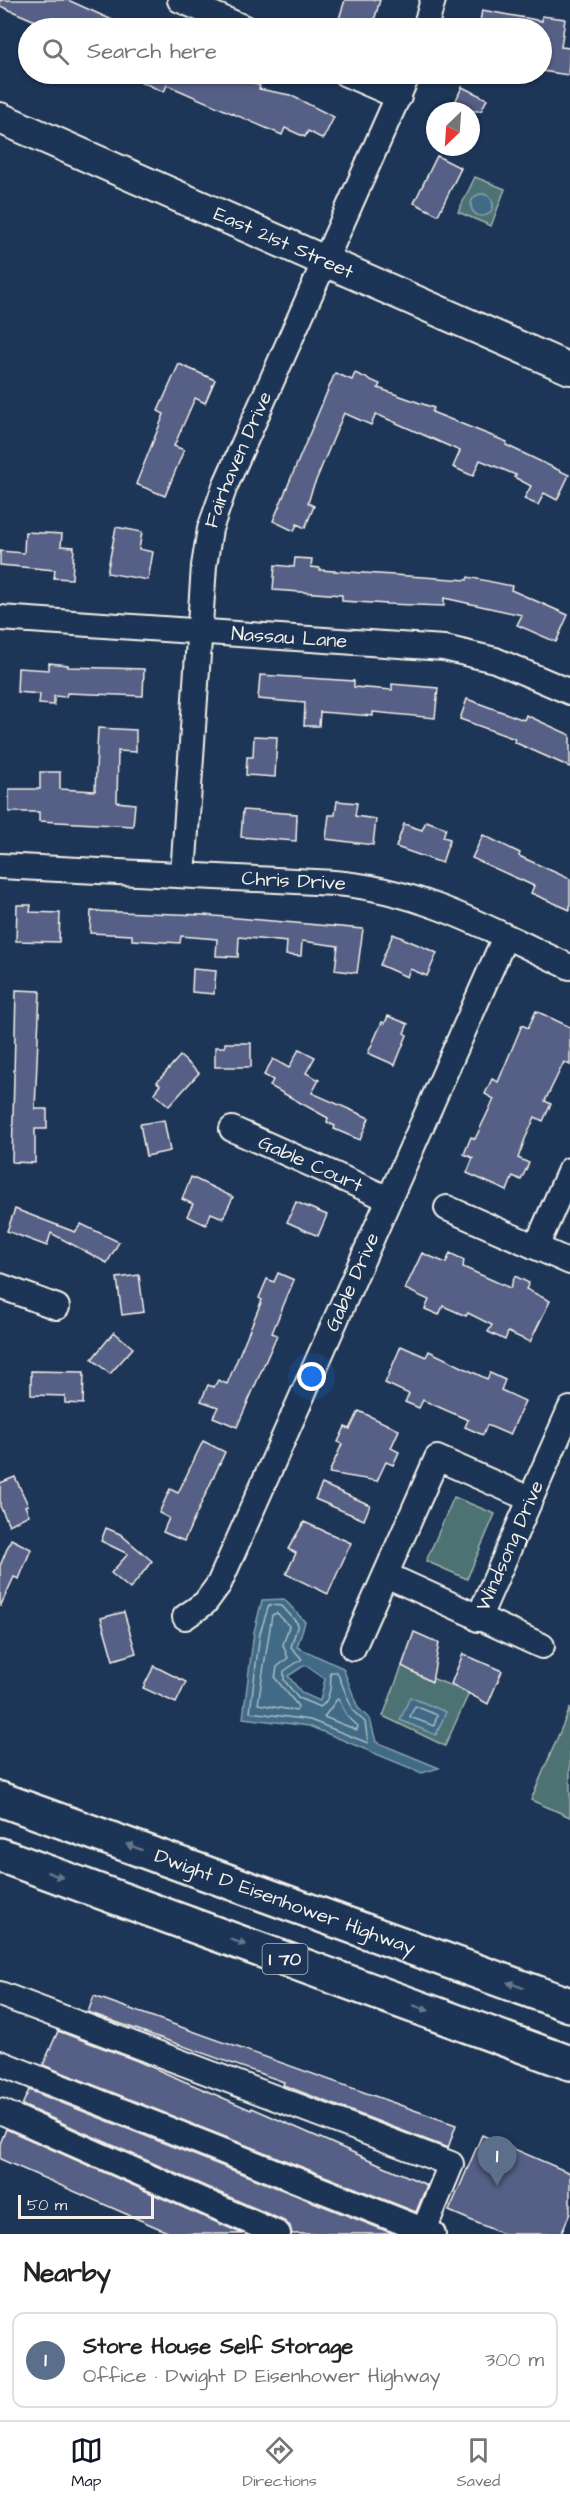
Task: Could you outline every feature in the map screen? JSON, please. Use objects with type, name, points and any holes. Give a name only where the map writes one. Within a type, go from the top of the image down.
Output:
[{"type":"highway","name":"Dwight D Eisenhower Highway","points":[[0,1799],[570,2005]]},
{"type":"highway","name":"I 70","points":[[0,1855],[570,2063]]},
{"type":"main road","name":"East 21st Street","points":[[0,118],[570,369]]},
{"type":"street","points":[[180,0],[222,18]]},
{"type":"street","points":[[428,18],[433,0]]},
{"type":"street","points":[[369,84],[399,97]]},
{"type":"street","name":"Fairhaven Drive","points":[[183,875],[204,566],[216,509],[404,84]]},
{"type":"street","name":"Nassau Lane","points":[[0,618],[444,648],[495,660],[570,692]]},
{"type":"street","name":"Chris Drive","points":[[0,866],[334,883],[373,888],[421,900],[570,967]]},
{"type":"street","name":"Gable Drive","points":[[185,1617],[206,1603],[219,1584],[505,937]]},
{"type":"street","name":"Gable Court","points":[[232,1129],[389,1199]]},
{"type":"street","points":[[536,1247],[570,1170]]},
{"type":"street","points":[[447,1208],[570,1262]]},
{"type":"street","points":[[0,1286],[57,1307]]},
{"type":"street","name":"Windsong Drive","points":[[542,1646],[478,1619],[570,1409]]},
{"type":"street","points":[[353,1648],[437,1458],[530,1499]]},
{"type":"street","points":[[386,1575],[478,1619]]},
{"type":"street","points":[[0,1994],[451,2164],[429,2232],[0,2063]]},
{"type":"street","points":[[0,2111],[278,2234]]},
{"type":"green space","points":[[475,177],[505,189],[491,226],[458,212]]},
{"type":"green space","points":[[454,1497],[495,1514],[467,1579],[426,1561]]},
{"type":"green space","points":[[402,1666],[469,1693],[445,1746],[383,1716]]},
{"type":"green space","points":[[570,1708],[570,1817],[531,1800]]},
{"type":"water","points":[[478,194],[486,194],[493,201],[493,209],[486,216],[478,216],[471,209],[471,201]]},
{"type":"water","points":[[284,1599],[305,1622],[297,1647],[343,1668],[358,1708],[370,1719],[376,1742],[439,1768],[422,1773],[309,1726],[243,1718],[254,1632],[262,1600]],"holes":[[[305,1665],[325,1679],[320,1701],[302,1693],[288,1676]]]},
{"type":"water","points":[[410,1697],[446,1712],[436,1735],[400,1720]]},
{"type":"building","points":[[0,0],[68,0],[108,18],[28,18],[0,6]]},
{"type":"building","points":[[345,0],[380,0],[375,18],[339,18]]},
{"type":"building","points":[[482,10],[526,18],[481,18]]},
{"type":"building","points":[[542,16],[565,19],[561,47],[570,48],[568,75],[552,73],[552,18],[542,18]]},
{"type":"building","points":[[146,84],[255,84],[260,86],[259,89],[290,95],[334,117],[323,139],[308,131],[305,137],[285,128],[282,135],[167,85],[164,92]]},
{"type":"building","points":[[462,87],[487,99],[481,111],[480,102],[455,102]]},
{"type":"building","points":[[437,156],[461,168],[438,215],[414,203]]},
{"type":"building","points":[[179,364],[215,380],[205,403],[195,398],[174,446],[184,450],[165,496],[136,484],[164,414],[158,411]]},
{"type":"building","points":[[335,373],[352,380],[355,373],[380,384],[378,388],[434,408],[432,412],[507,442],[506,445],[569,475],[557,500],[544,493],[538,505],[524,499],[531,486],[514,477],[516,475],[480,460],[473,476],[453,467],[460,451],[376,414],[371,425],[344,413],[312,490],[308,503],[314,506],[305,528],[297,524],[294,531],[273,521]]},
{"type":"building","points":[[116,527],[142,532],[139,549],[153,552],[148,580],[107,573]]},
{"type":"building","points":[[25,532],[62,534],[61,546],[74,547],[72,579],[54,578],[55,570],[0,565],[0,551],[24,553]]},
{"type":"building","points":[[295,558],[312,559],[311,567],[320,568],[320,570],[467,580],[468,577],[512,586],[511,590],[568,615],[556,642],[517,625],[522,615],[444,598],[444,606],[387,604],[342,601],[342,595],[273,590],[275,565],[294,567]]},
{"type":"building","points":[[49,663],[68,665],[68,667],[144,669],[143,696],[67,693],[66,697],[54,696],[54,705],[39,704],[40,694],[17,692],[18,668],[49,670]]},
{"type":"building","points":[[260,675],[354,681],[354,687],[392,690],[392,684],[438,688],[435,718],[373,712],[373,716],[320,712],[319,726],[304,726],[305,703],[258,699]]},
{"type":"building","points":[[467,699],[524,720],[526,715],[570,735],[570,767],[514,742],[515,739],[460,719]]},
{"type":"building","points":[[98,728],[136,730],[136,752],[118,751],[117,802],[135,804],[133,826],[39,821],[39,812],[9,812],[9,789],[40,789],[40,772],[60,772],[60,789],[95,791]]},
{"type":"building","points":[[254,736],[277,737],[275,777],[246,775],[247,757],[253,757]]},
{"type":"building","points":[[337,801],[357,803],[355,816],[376,819],[373,845],[326,839],[329,815],[335,815]]},
{"type":"building","points":[[243,810],[297,814],[296,841],[241,837]]},
{"type":"building","points":[[426,821],[446,828],[443,837],[450,839],[442,863],[396,847],[404,824],[422,830]]},
{"type":"building","points":[[483,835],[520,853],[519,856],[570,879],[570,910],[531,893],[534,886],[472,858]]},
{"type":"building","points":[[17,905],[31,905],[30,912],[60,913],[59,942],[16,941]]},
{"type":"building","points":[[91,911],[203,915],[363,929],[357,973],[335,970],[338,946],[302,941],[301,956],[286,955],[287,942],[239,937],[238,957],[216,956],[217,939],[181,936],[180,943],[132,940],[132,935],[90,933]]},
{"type":"building","points":[[393,934],[437,953],[427,976],[410,969],[407,977],[380,965]]},
{"type":"building","points":[[193,969],[216,971],[214,994],[192,992]]},
{"type":"building","points":[[16,990],[40,991],[35,1109],[47,1109],[47,1129],[35,1129],[35,1163],[12,1162]]},
{"type":"building","points":[[536,1011],[570,1027],[570,1065],[564,1062],[545,1101],[551,1104],[543,1121],[535,1117],[518,1158],[529,1163],[521,1180],[513,1176],[507,1191],[467,1173],[473,1158],[464,1154],[471,1137],[475,1139],[494,1099],[485,1094],[492,1079],[498,1082],[522,1025],[528,1028]]},
{"type":"building","points":[[388,1016],[408,1024],[404,1033],[407,1035],[395,1065],[368,1053],[382,1022],[385,1023]]},
{"type":"building","points":[[225,1043],[251,1043],[251,1067],[215,1067],[215,1047],[225,1047]]},
{"type":"building","points":[[299,1049],[315,1057],[306,1073],[319,1080],[312,1093],[369,1118],[360,1140],[334,1129],[335,1126],[327,1122],[328,1118],[270,1086],[273,1080],[264,1075],[273,1059],[289,1068]]},
{"type":"building","points":[[180,1056],[199,1073],[169,1106],[154,1093],[160,1085],[157,1082]]},
{"type":"building","points":[[164,1120],[170,1151],[146,1156],[140,1124]]},
{"type":"building","points":[[191,1177],[233,1197],[223,1218],[211,1213],[206,1225],[187,1216],[193,1204],[182,1199]]},
{"type":"building","points":[[296,1202],[327,1215],[318,1236],[287,1222]]},
{"type":"building","points":[[15,1209],[75,1232],[81,1224],[119,1242],[107,1263],[51,1233],[47,1246],[7,1231]]},
{"type":"building","points":[[422,1253],[446,1263],[450,1253],[464,1260],[463,1267],[510,1288],[515,1276],[529,1283],[526,1289],[550,1301],[530,1342],[508,1332],[505,1340],[488,1332],[492,1325],[468,1313],[466,1316],[443,1306],[439,1315],[425,1309],[429,1300],[405,1289]]},
{"type":"building","points":[[278,1273],[294,1280],[272,1333],[277,1335],[237,1427],[213,1417],[218,1407],[201,1401],[208,1385],[214,1387],[218,1380],[227,1384],[262,1300],[259,1298],[267,1279],[274,1282]]},
{"type":"building","points":[[139,1275],[144,1312],[122,1315],[117,1278]]},
{"type":"building","points":[[114,1332],[133,1348],[110,1374],[92,1359]]},
{"type":"building","points":[[401,1346],[426,1357],[429,1351],[487,1379],[490,1373],[505,1380],[501,1390],[525,1401],[510,1435],[487,1425],[483,1435],[465,1427],[468,1420],[423,1400],[419,1408],[405,1402],[409,1394],[385,1383]]},
{"type":"building","points":[[31,1371],[84,1372],[83,1404],[65,1403],[65,1396],[31,1395]]},
{"type":"building","points":[[359,1411],[399,1430],[391,1448],[399,1452],[393,1465],[386,1462],[377,1481],[329,1473],[342,1444],[338,1442],[345,1427],[350,1429]]},
{"type":"building","points":[[203,1441],[225,1452],[184,1541],[163,1532],[169,1518],[159,1513],[170,1489],[178,1493]]},
{"type":"building","points":[[15,1477],[28,1505],[25,1506],[29,1515],[9,1525],[0,1506],[0,1483]]},
{"type":"building","points":[[322,1484],[370,1505],[364,1520],[315,1499]]},
{"type":"building","points":[[304,1522],[351,1543],[328,1594],[286,1574],[296,1553],[288,1549]]},
{"type":"building","points":[[106,1528],[120,1534],[152,1561],[130,1589],[111,1573],[128,1554],[101,1541]]},
{"type":"building","points":[[11,1539],[31,1549],[19,1579],[14,1577],[0,1607],[0,1566]]},
{"type":"building","points":[[124,1612],[136,1653],[113,1660],[101,1618]]},
{"type":"building","points":[[414,1632],[439,1643],[432,1682],[402,1666]]},
{"type":"building","points":[[463,1654],[502,1671],[488,1704],[451,1684]]},
{"type":"building","points":[[154,1666],[186,1682],[176,1703],[143,1688]]},
{"type":"building","points":[[94,1996],[456,2125],[448,2148],[283,2085],[284,2082],[88,2012]]},
{"type":"building","points":[[58,2031],[135,2060],[251,2110],[252,2108],[427,2185],[416,2212],[43,2065]]},
{"type":"building","points":[[29,2090],[394,2234],[292,2234],[290,2226],[284,2221],[22,2105]]},
{"type":"building","points":[[6,2129],[243,2234],[172,2234],[0,2159],[0,2144]]},
{"type":"building","points":[[482,2135],[570,2173],[570,2213],[561,2234],[503,2234],[449,2211]]},
{"type":"place","name":"Store House Self Storage","points":[[497,2186]]}]
